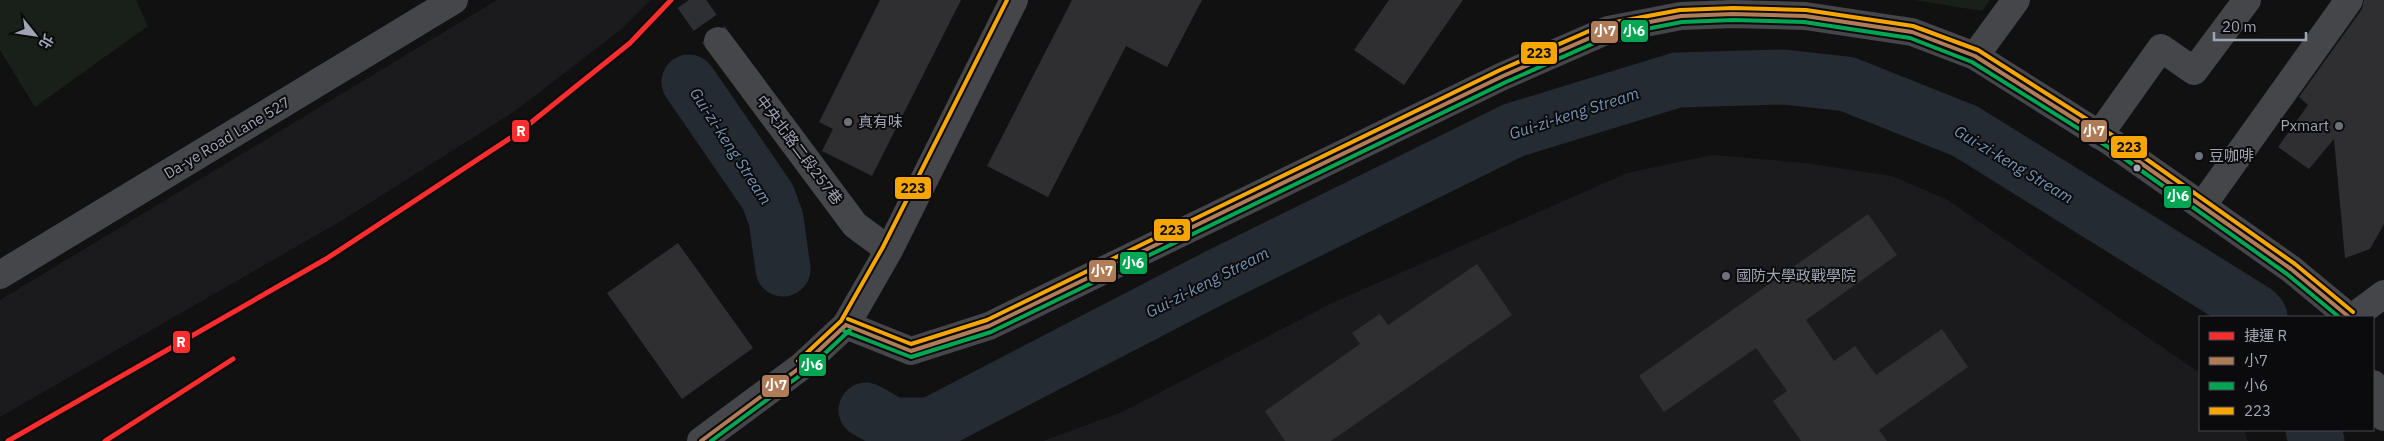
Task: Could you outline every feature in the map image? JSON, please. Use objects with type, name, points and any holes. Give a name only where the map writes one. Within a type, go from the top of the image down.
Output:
[{"type":"street","name":"Da-ye Road Lane 527","points":[[0,275],[454,0]]},
{"type":"street","points":[[701,441],[802,366],[846,325],[889,250],[1014,0]]},
{"type":"street","points":[[1975,56],[2016,0]]},
{"type":"street","points":[[2099,134],[2160,48],[2194,71],[2247,0]]},
{"type":"street","points":[[2202,206],[2350,0]]},
{"type":"street","points":[[846,325],[911,351],[989,326],[1503,76],[1608,30],[1681,16],[1733,14],[1804,16],[1912,32],[1975,56],[2099,134],[2291,269],[2348,316]]},
{"type":"street","name":"中央北路二段257巷","points":[[718,41],[855,225],[889,250]]},
{"type":"street","points":[[2354,316],[2384,294]]},
{"type":"street","points":[[2374,387],[2384,417]]},
{"type":"shaded area","points":[[0,0],[136,0],[148,26],[35,107],[0,50]]},
{"type":"shaded area","points":[[497,0],[651,0],[623,28],[515,111],[341,221],[0,417],[0,300]]},
{"type":"shaded area","points":[[1914,0],[1990,0],[1982,11]]},
{"type":"shaded area","name":"國防大學政戰學院","points":[[1712,155],[1805,163],[1892,176],[1946,199],[2199,372],[2199,431],[2244,431],[2248,441],[1043,441],[1122,412],[1332,303],[1627,173]]},
{"type":"building","points":[[880,0],[961,0],[872,176],[822,151],[833,129],[819,122]]},
{"type":"building","points":[[1072,0],[1202,0],[1167,67],[1126,46],[1048,197],[987,166]]},
{"type":"building","points":[[1389,0],[1463,0],[1404,85],[1354,50]]},
{"type":"building","name":"Pxmart","points":[[2364,0],[2384,0],[2384,224],[2370,249],[2345,258],[2334,139],[2309,169],[2278,147],[2308,105],[2299,97],[2362,9]]},
{"type":"building","points":[[1868,214],[1897,255],[1806,320],[1834,361],[1855,346],[1876,375],[1942,329],[1968,367],[1879,430],[1887,441],[1801,441],[1773,401],[1787,391],[1756,348],[1664,412],[1639,376]]},
{"type":"building","points":[[678,243],[753,348],[682,399],[607,293]]},
{"type":"building","points":[[1477,264],[1512,315],[1331,441],[1285,441],[1265,411],[1360,344],[1352,333],[1380,314],[1388,325]]},
{"type":"waterway","name":"Gui-zi-keng Stream","points":[[866,410],[893,425],[931,425],[1216,277],[1514,130],[1677,80],[1784,77],[1847,84],[1965,131],[2256,312],[2259,316]]},
{"type":"waterway","name":"Gui-zi-keng Stream","points":[[689,82],[768,197],[776,219],[783,269]]},
{"type":"waterway","points":[[1970,134],[1975,124],[1972,120]]},
{"type":"waterway","name":"Gui-zi-keng Stream","points":[[2313,431],[2317,441]]},
{"type":"tunnel","points":[[689,0],[718,41]]},
{"type":"metro line","name":"R","points":[[8,441],[326,259],[518,133],[630,43],[671,0]]},
{"type":"metro line","name":"R","points":[[105,441],[233,359]]},
{"type":"transit line","name":"223","points":[[798,361],[841,321],[883,247],[1007,0]]},
{"type":"transit line","name":"223","points":[[848,319],[911,344],[987,320],[1500,70],[1605,24],[1680,10],[1733,8],[1806,10],[1913,26],[1978,50],[2115,137],[2295,264],[2353,312]]},
{"type":"transit line","name":"小7","points":[[846,325],[911,351],[989,326],[1503,76],[1608,30],[1681,16],[1733,14],[1805,16],[1912,32],[1975,56],[2111,142],[2291,269],[2348,316]]},
{"type":"transit line","name":"小6","points":[[844,331],[911,357],[991,332],[1506,82],[1610,36],[1682,22],[1733,20],[1804,22],[1910,38],[1972,62],[2108,147],[2287,274],[2338,316]]},
{"type":"transit line","name":"小7","points":[[701,441],[802,366],[846,325]]},
{"type":"transit line","name":"小6","points":[[711,441],[806,371],[850,330]]},
{"type":"place","name":"真有味","points":[[848,122]]},
{"type":"place","name":"Pxmart","points":[[2339,126]]},
{"type":"place","name":"豆咖啡","points":[[2199,156]]},
{"type":"place","name":"國防大學政戰學院","points":[[1726,276]]}]
